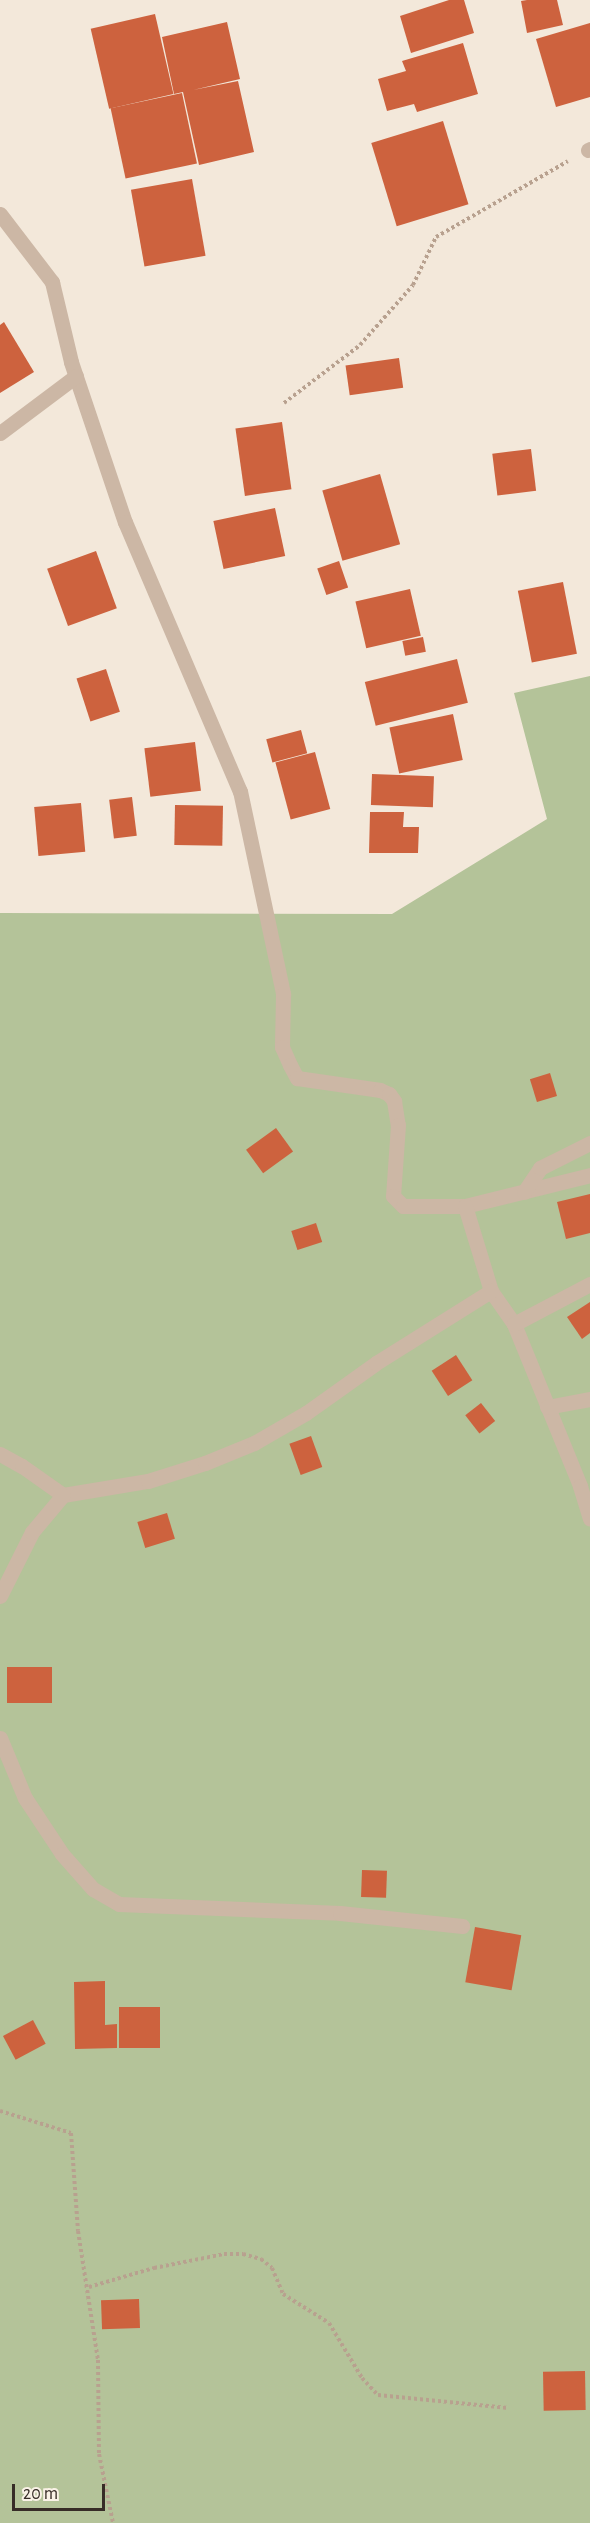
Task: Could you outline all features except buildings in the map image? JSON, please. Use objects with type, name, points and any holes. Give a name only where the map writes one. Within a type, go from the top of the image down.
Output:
[{"type":"street","points":[[0,214],[52,282],[76,376],[125,522],[240,791],[283,994],[282,1047],[297,1078],[380,1090],[389,1094],[394,1101],[398,1125],[393,1196],[403,1206],[465,1206],[590,1175]]},
{"type":"street","points":[[0,433],[76,376]]},
{"type":"street","points":[[524,1192],[540,1167],[590,1143]]},
{"type":"street","points":[[465,1206],[491,1291],[514,1324],[580,1486],[590,1519]]},
{"type":"street","points":[[514,1324],[590,1284]]},
{"type":"street","points":[[0,1596],[32,1532],[63,1495],[148,1481],[205,1463],[254,1443],[306,1413],[376,1363],[491,1291]]},
{"type":"street","points":[[547,1407],[590,1399]]},
{"type":"street","points":[[0,1454],[22,1466],[63,1495]]},
{"type":"street","points":[[0,1738],[25,1798],[62,1854],[93,1889],[119,1904],[340,1913],[462,1926]]},
{"type":"path","points":[[284,403],[360,345],[412,285],[436,237],[589,149]]},
{"type":"path","points":[[0,2111],[71,2133],[78,2231],[89,2287],[98,2360],[99,2454],[113,2523]]},
{"type":"path","points":[[89,2287],[190,2260],[224,2254],[261,2259],[272,2268],[283,2294],[329,2323],[349,2352],[362,2378],[378,2395],[508,2408]]},
{"type":"green space","points":[[590,676],[590,2523],[0,2523],[0,913],[392,914],[547,819],[514,693]]}]
